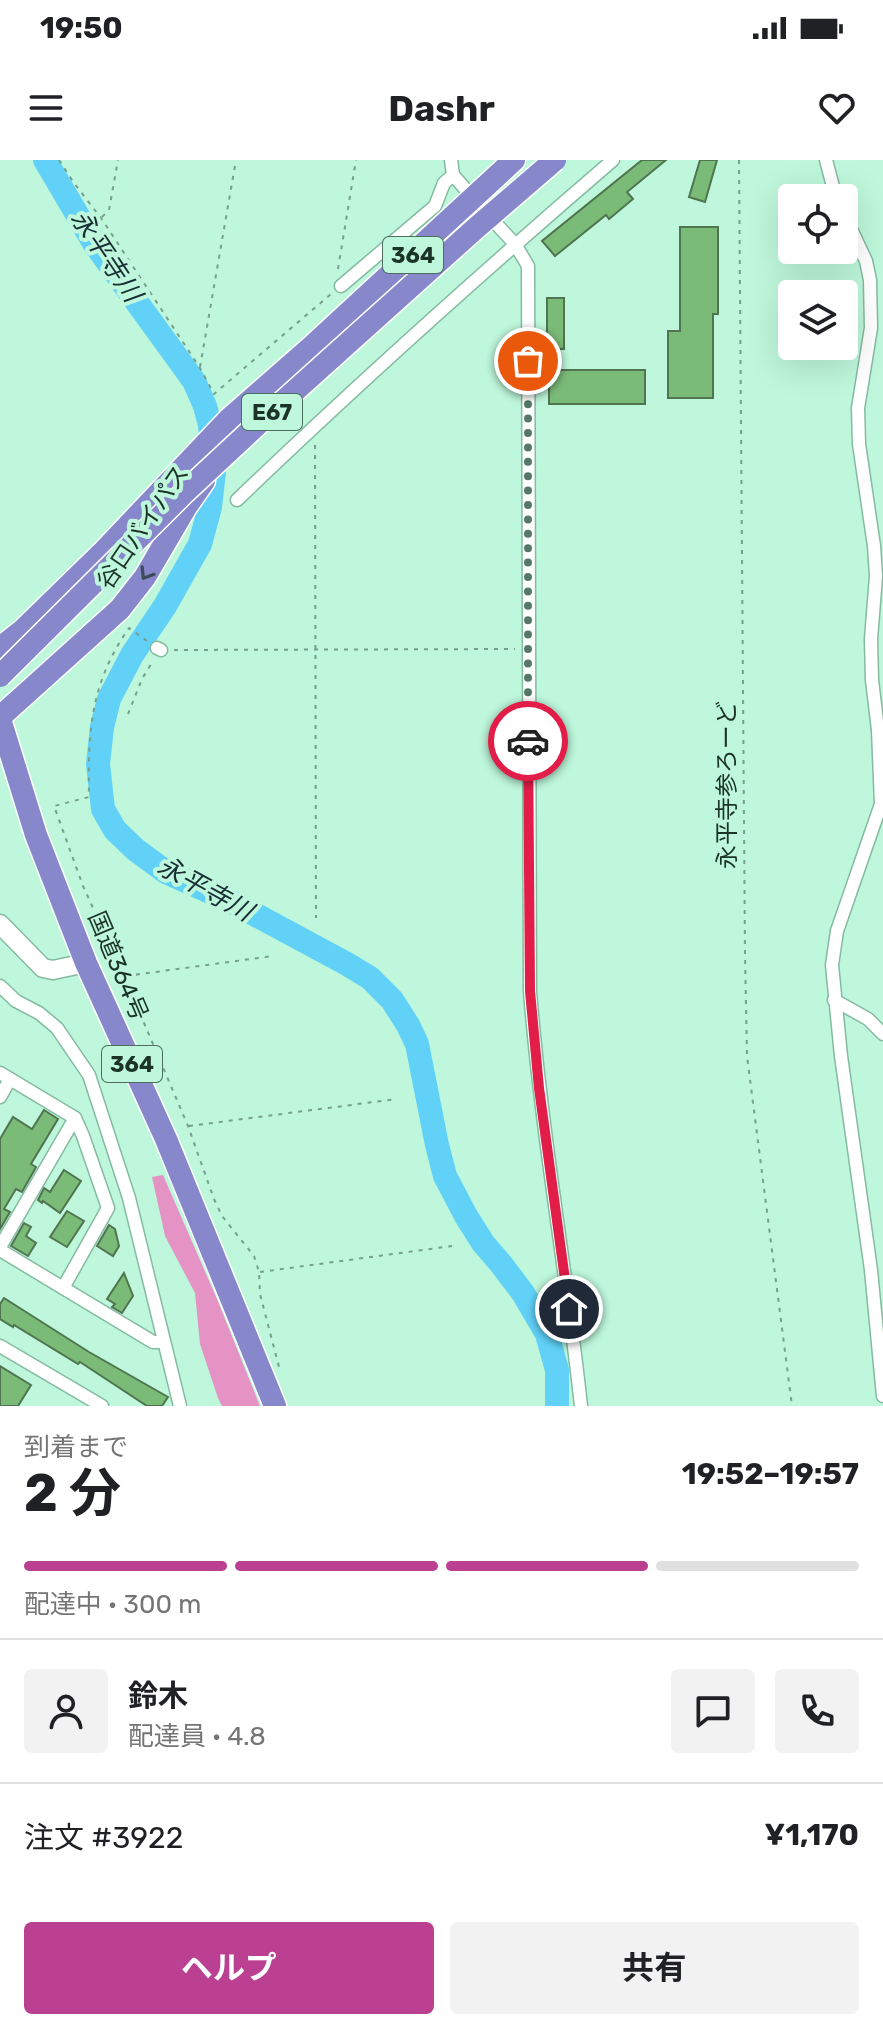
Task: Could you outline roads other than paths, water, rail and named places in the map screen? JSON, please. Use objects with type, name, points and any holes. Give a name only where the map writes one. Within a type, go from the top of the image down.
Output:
[{"type":"highway","name":"谷口バイパス","points":[[0,648],[23,630],[102,553],[187,462],[232,430],[310,348],[514,160]]},
{"type":"highway","name":"E67","points":[[0,676],[186,491],[464,238],[555,160]]},
{"type":"highway","name":"谷口バイパス","points":[[0,718],[120,609],[145,577],[232,430]]},
{"type":"highway","name":"国道364号","points":[[0,718],[36,835],[86,963],[166,1139],[275,1406]]},
{"type":"main road","points":[[0,924],[43,968],[53,970],[86,963]]},
{"type":"street","points":[[451,160],[453,175],[515,244],[528,266],[530,991],[539,1088],[581,1406]]},
{"type":"street","points":[[237,500],[515,244],[613,160]]},
{"type":"street","points":[[826,160],[832,184]]},
{"type":"street","points":[[341,286],[435,206],[444,183],[453,175]]},
{"type":"street","points":[[858,244],[870,280],[871,328],[858,408],[859,444],[876,576],[871,639],[881,804],[837,931],[832,965],[834,1000],[877,1270],[883,1396]]},
{"type":"street","points":[[0,986],[16,1001],[39,1013],[57,1028],[89,1075],[129,1198],[180,1406]]},
{"type":"street","points":[[834,1000],[868,1019],[883,1034]]},
{"type":"street","points":[[0,1097],[5,1076],[75,1118],[108,1208],[63,1288]]},
{"type":"street","points":[[75,1118],[0,1248],[153,1342],[163,1342]]},
{"type":"street","points":[[0,1346],[102,1406]]},
{"type":"waterway","name":"永平寺川","points":[[45,160],[94,243],[194,381],[210,425],[214,472],[210,507],[200,544],[165,606],[132,655],[109,699],[98,764],[103,809],[115,830],[166,872],[228,900],[347,964],[370,978],[392,1000],[417,1044],[445,1176],[483,1243],[523,1293],[547,1334],[557,1370],[557,1406]]}]
